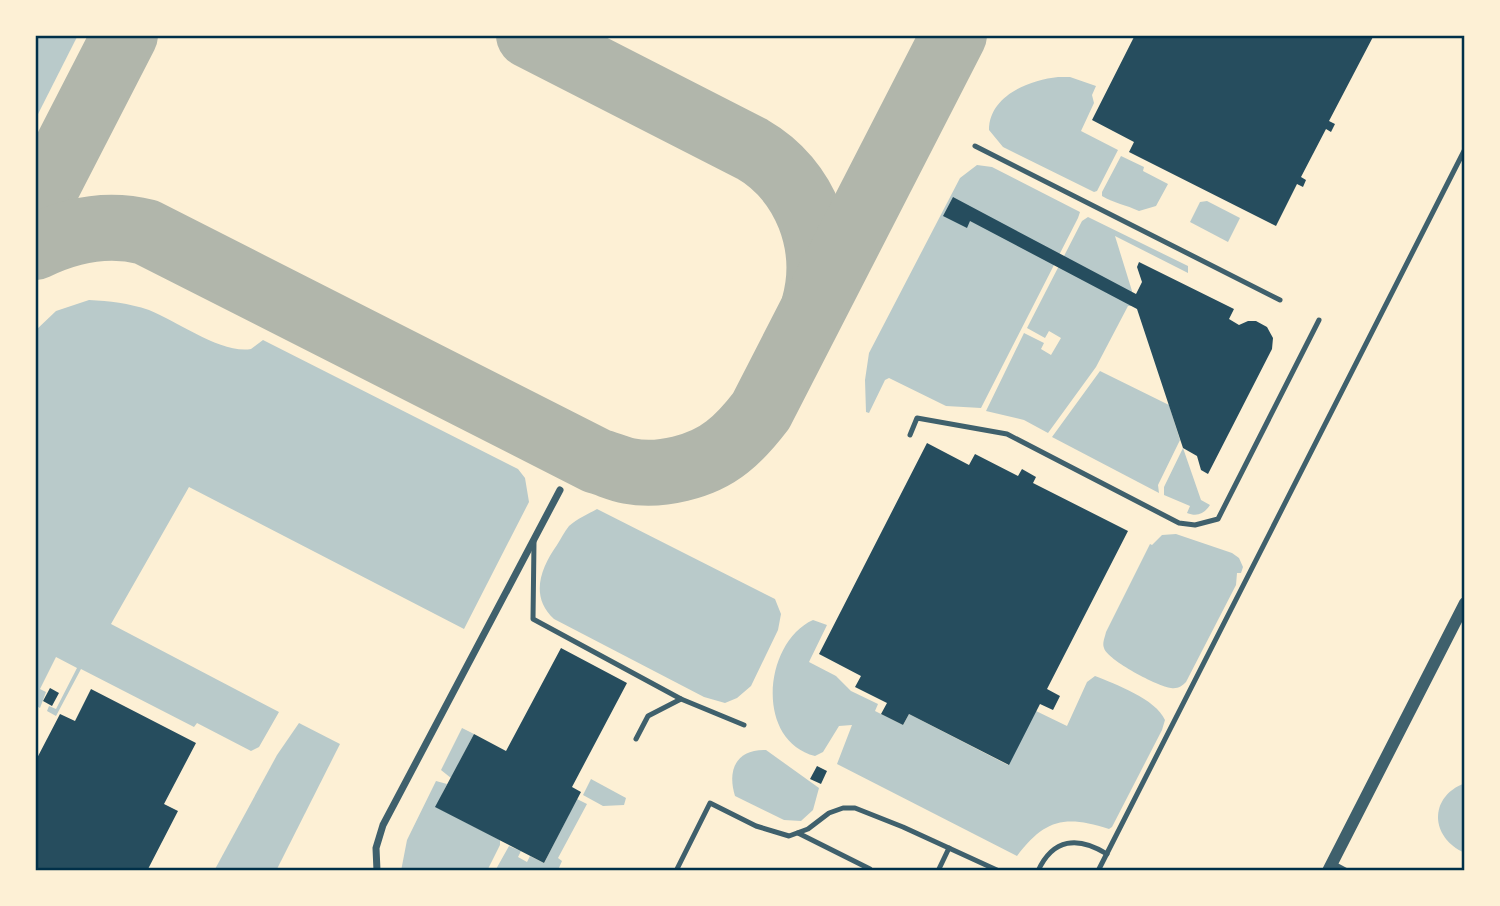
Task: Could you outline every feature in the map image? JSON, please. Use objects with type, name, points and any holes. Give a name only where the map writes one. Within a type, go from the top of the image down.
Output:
[{"type":"street","points":[[377,871],[376,848],[383,825],[560,490]]},
{"type":"street","points":[[1330,867],[1465,603]]},
{"type":"lane","points":[[975,146],[1279,300]]},
{"type":"lane","points":[[1098,871],[1465,149]]},
{"type":"lane","points":[[909,435],[917,418],[1007,434],[1179,523],[1195,525],[1218,519],[1320,320]]},
{"type":"lane","points":[[534,540],[533,619],[681,699],[744,725]]},
{"type":"lane","points":[[636,739],[648,716],[681,699]]},
{"type":"lane","points":[[676,871],[710,803],[756,826],[789,836],[808,829],[828,813],[843,808],[855,808],[999,871]]},
{"type":"lane","points":[[798,833],[870,869]]},
{"type":"lane","points":[[1038,871],[1052,850],[1073,841],[1092,845],[1107,854]]},
{"type":"lane","points":[[938,871],[949,848]]},
{"type":"lane","points":[[1330,867],[1347,871]]},
{"type":"shaded area","points":[[35,35],[78,35],[35,120]]},
{"type":"shaded area","points":[[1058,77],[1070,77],[1096,86],[1092,95],[1094,103],[1081,131],[1118,150],[1097,191],[1094,192],[1003,147],[989,130],[991,118],[1003,99],[1023,86]]},
{"type":"shaded area","points":[[1121,156],[1144,167],[1143,171],[1168,184],[1156,206],[1139,211],[1102,196]]},
{"type":"shaded area","points":[[977,165],[992,167],[1080,212],[1078,218],[981,408],[946,406],[889,378],[885,380],[869,413],[866,412],[865,380],[869,353],[960,178]]},
{"type":"shaded area","points":[[1207,201],[1240,218],[1228,242],[1190,222],[1200,202]]},
{"type":"shaded area","points":[[1088,217],[1188,266],[1188,273],[1115,236],[1132,291],[1131,306],[1128,306],[1096,367],[1048,433],[1024,420],[986,411],[1024,333],[1044,343],[1041,349],[1051,355],[1061,338],[1049,331],[1045,338],[1027,328],[1082,221]]},
{"type":"shaded area","points":[[89,300],[149,310],[226,347],[251,349],[263,340],[518,469],[525,478],[529,502],[464,629],[189,487],[111,624],[279,712],[259,747],[251,751],[197,723],[194,727],[81,669],[56,716],[47,711],[49,706],[56,709],[77,668],[56,657],[40,689],[46,692],[40,708],[35,705],[35,331],[56,311]]},
{"type":"shaded area","points":[[1100,371],[1169,405],[1180,440],[1158,485],[1159,493],[1052,437]]},
{"type":"shaded area","points":[[1183,448],[1201,500],[1210,505],[1197,515],[1187,513],[1190,506],[1164,495],[1164,487]]},
{"type":"shaded area","points":[[597,509],[775,599],[781,614],[778,630],[751,686],[737,698],[725,703],[704,697],[554,619],[547,610],[540,592],[546,564],[569,526]]},
{"type":"shaded area","points":[[1176,534],[1232,553],[1239,558],[1243,567],[1241,573],[1237,573],[1236,585],[1186,682],[1173,688],[1156,683],[1123,666],[1107,653],[1103,644],[1106,632],[1150,544],[1162,535]]},
{"type":"shaded area","points":[[813,620],[827,625],[809,662],[836,676],[851,691],[878,704],[875,711],[903,725],[909,714],[1008,765],[1036,711],[1067,726],[1087,682],[1095,676],[1144,699],[1160,712],[1165,720],[1112,827],[1109,829],[1080,822],[1057,823],[1037,834],[1017,856],[837,764],[852,725],[839,726],[823,752],[815,756],[795,746],[782,731],[775,712],[773,690],[776,668],[784,648],[797,632]]},
{"type":"shaded area","points":[[299,723],[340,744],[276,871],[214,871],[277,755]]},
{"type":"shaded area","points":[[462,728],[474,734],[451,778],[441,770]]},
{"type":"shaded area","points":[[766,750],[819,788],[813,810],[801,821],[784,820],[735,796],[732,778],[736,763],[747,753]]},
{"type":"shaded area","points":[[591,779],[626,798],[624,805],[603,806],[583,795]]},
{"type":"shaded area","points":[[436,781],[447,784],[436,807],[500,840],[487,871],[401,871],[407,840]]},
{"type":"shaded area","points":[[1465,783],[1465,853],[1445,838],[1438,818],[1444,798]]},
{"type":"shaded area","points":[[577,799],[587,804],[558,858],[562,861],[558,870],[560,871],[495,871],[509,846],[521,851],[518,857],[527,862],[530,856],[544,863]]},
{"type":"building","points":[[1135,35],[1374,35],[1329,121],[1335,124],[1331,132],[1326,129],[1301,177],[1306,180],[1303,187],[1297,184],[1276,226],[1129,152],[1134,142],[1092,120]]},
{"type":"building","points":[[953,197],[1136,294],[1142,282],[1137,267],[1139,262],[1234,309],[1229,319],[1239,325],[1256,321],[1267,327],[1273,338],[1272,349],[1208,474],[1201,470],[1197,456],[1183,448],[1137,309],[970,221],[967,228],[943,216]]},
{"type":"building","points":[[927,443],[969,465],[975,454],[1018,476],[1022,469],[1036,477],[1033,483],[1128,531],[1047,689],[1060,696],[1053,710],[1040,704],[1009,765],[909,714],[903,725],[881,714],[887,703],[855,687],[861,676],[819,654]]},
{"type":"building","points":[[561,648],[627,683],[572,787],[581,792],[544,863],[435,807],[474,734],[506,751]]},
{"type":"building","points":[[50,688],[59,693],[52,706],[43,701]]},
{"type":"building","points":[[91,689],[196,743],[164,804],[178,811],[147,871],[35,871],[35,762],[60,714],[75,721]]},
{"type":"building","points":[[817,766],[827,771],[821,784],[810,779]]},
{"type":"taxiway","points":[[35,210],[125,35]]},
{"type":"taxiway","points":[[529,35],[752,149],[771,162],[800,196],[810,217],[819,261],[814,306]]},
{"type":"taxiway","points":[[35,247],[89,229],[117,228],[146,232],[597,461],[641,473],[680,469],[706,460],[727,447],[761,411],[954,35]]}]
